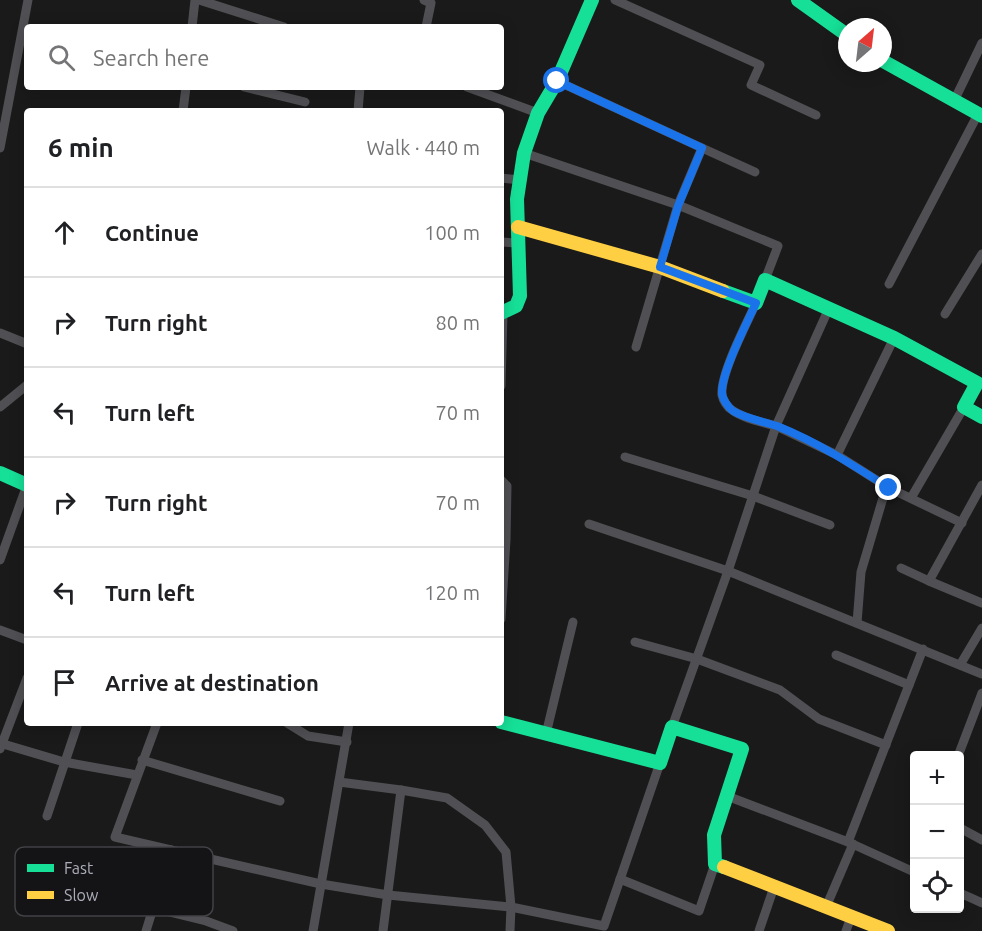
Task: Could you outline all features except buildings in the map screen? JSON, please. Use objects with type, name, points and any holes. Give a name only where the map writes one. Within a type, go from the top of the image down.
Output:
[{"type":"street","points":[[26,24],[28,0]]},
{"type":"street","points":[[193,24],[197,0],[274,24]]},
{"type":"street","points":[[424,0],[431,3],[427,24]]},
{"type":"street","points":[[504,312],[516,306],[520,296],[517,199],[524,153],[538,113],[557,81],[592,0]]},
{"type":"street","points":[[615,0],[760,65],[751,85],[816,115]]},
{"type":"street","points":[[801,1],[838,28]]},
{"type":"street","points":[[954,101],[982,43]]},
{"type":"street","points":[[0,148],[10,96],[23,57]]},
{"type":"street","points":[[889,284],[980,115],[892,66]]},
{"type":"street","points":[[557,81],[755,172]]},
{"type":"street","points":[[183,108],[186,90]]},
{"type":"street","points":[[256,90],[305,102]]},
{"type":"street","points":[[358,108],[360,90]]},
{"type":"street","points":[[479,90],[538,113]]},
{"type":"street","points":[[0,93],[10,96]]},
{"type":"street","points":[[636,347],[678,206],[702,148]]},
{"type":"street","points":[[524,153],[678,206],[778,246],[726,375],[722,393],[724,401],[732,410],[754,420],[776,426],[837,455],[889,488],[962,523]]},
{"type":"street","points":[[504,178],[520,180]]},
{"type":"street","points":[[518,226],[660,267],[756,303]]},
{"type":"street","points":[[504,242],[518,243]]},
{"type":"street","points":[[945,314],[982,254]]},
{"type":"street","points":[[765,280],[980,379],[911,498]]},
{"type":"street","points":[[213,860],[321,885],[388,895],[512,907],[604,926],[776,426],[829,308]]},
{"type":"street","points":[[0,333],[24,343]]},
{"type":"street","points":[[837,455],[894,338]]},
{"type":"street","points":[[0,407],[24,387]]},
{"type":"street","points":[[964,407],[982,417]]},
{"type":"street","points":[[625,458],[753,496],[830,525]]},
{"type":"street","points":[[0,473],[24,484]]},
{"type":"street","points":[[504,483],[507,486],[504,539]]},
{"type":"street","points":[[929,581],[982,486]]},
{"type":"street","points":[[857,623],[861,572],[883,498],[889,488]]},
{"type":"street","points":[[0,560],[24,493]]},
{"type":"street","points":[[589,524],[728,571],[982,674]]},
{"type":"street","points":[[901,568],[982,603]]},
{"type":"street","points":[[546,734],[573,622]]},
{"type":"street","points":[[960,665],[982,628]]},
{"type":"street","points":[[0,630],[24,639]]},
{"type":"street","points":[[635,642],[697,659],[780,690],[819,718],[886,745]]},
{"type":"street","points":[[826,907],[923,649]]},
{"type":"street","points":[[836,655],[909,685]]},
{"type":"street","points":[[24,686],[1,745],[64,762],[137,775]]},
{"type":"street","points":[[960,751],[982,693]]},
{"type":"street","points":[[504,723],[660,763]]},
{"type":"street","points":[[47,816],[77,726]]},
{"type":"street","points":[[156,726],[115,837],[158,847]]},
{"type":"street","points":[[292,726],[308,736],[347,742]]},
{"type":"street","points":[[313,931],[349,726]]},
{"type":"street","points":[[620,879],[699,911],[716,864],[714,835],[742,749],[672,727]]},
{"type":"street","points":[[142,760],[280,801]]},
{"type":"street","points":[[339,782],[447,798],[485,825],[506,852],[512,907],[510,931]]},
{"type":"street","points":[[383,931],[401,790]]},
{"type":"street","points":[[727,796],[850,843],[910,870]]},
{"type":"street","points":[[964,830],[982,840]]},
{"type":"street","points":[[716,864],[888,931]]},
{"type":"street","points":[[759,931],[774,887]]},
{"type":"street","points":[[964,895],[982,903]]},
{"type":"street","points":[[146,931],[151,916]]},
{"type":"street","points":[[186,916],[233,931]]},
{"type":"street","points":[[846,931],[851,916]]},
{"type":"traffic: fast","points":[[504,312],[516,306],[520,296],[517,199],[524,153],[538,113],[557,81],[592,0]]},
{"type":"traffic: fast","points":[[798,0],[838,29]]},
{"type":"traffic: fast","points":[[892,66],[982,116]]},
{"type":"traffic: fast","points":[[723,291],[756,303],[765,280],[894,338],[977,383],[964,407],[982,417]]},
{"type":"traffic: fast","points":[[0,473],[24,484]]},
{"type":"traffic: fast","points":[[504,723],[660,763],[672,727],[742,749],[714,835],[715,864],[724,867]]},
{"type":"traffic: slow","points":[[518,227],[660,267],[723,291]]},
{"type":"traffic: slow","points":[[724,867],[888,931]]},
{"type":"route","points":[[557,81],[702,148],[678,206],[660,267],[756,303],[726,375],[722,393],[724,401],[732,410],[754,420],[776,426],[837,455],[889,488]]}]
